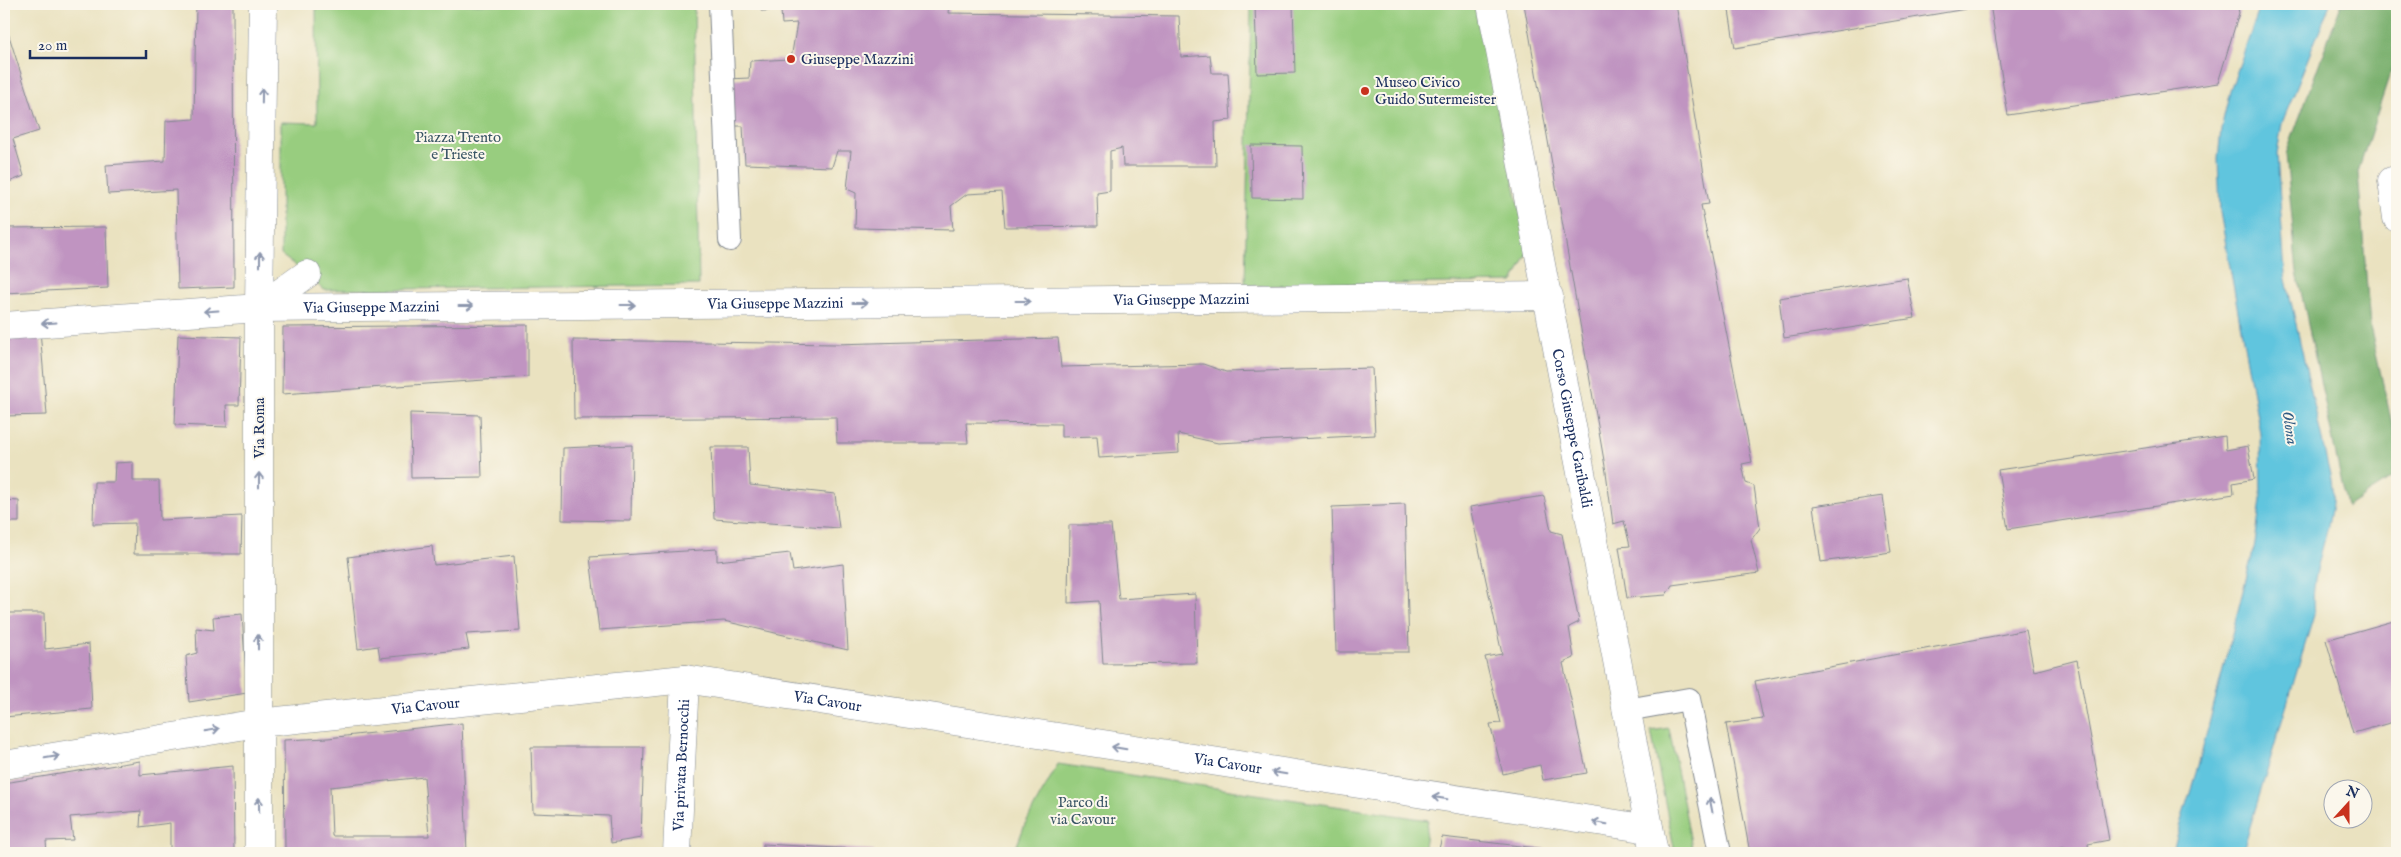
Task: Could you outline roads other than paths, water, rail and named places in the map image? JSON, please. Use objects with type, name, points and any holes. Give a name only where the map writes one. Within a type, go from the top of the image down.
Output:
[{"type":"street","name":"Via Roma","points":[[260,853],[258,723],[259,308],[263,4]]},
{"type":"street","name":"Corso Giuseppe Garibaldi","points":[[1491,4],[1549,296],[1652,841]]},
{"type":"street","points":[[2397,180],[2392,181],[2397,218]]},
{"type":"street","points":[[259,308],[307,274]]},
{"type":"street","name":"Via Giuseppe Mazzini","points":[[4,326],[259,308],[1549,296]]},
{"type":"street","name":"Via Cavour","points":[[4,765],[258,723],[685,679],[1652,841]]},
{"type":"street","name":"Via privata Bernocchi","points":[[677,853],[685,679]]},
{"type":"lane","points":[[720,4],[730,240]]},
{"type":"lane","points":[[1627,710],[1689,699],[1720,853]]},
{"type":"water","name":"Olona","points":[[2261,4],[2330,4],[2282,123],[2277,154],[2285,275],[2331,480],[2332,503],[2316,573],[2313,601],[2314,615],[2242,853],[2171,853],[2199,763],[2255,544],[2261,499],[2260,433],[2220,212],[2218,159],[2221,129],[2230,91]]},
{"type":"place","name":"Giuseppe Mazzini","points":[[791,59]]},
{"type":"place","name":"Museo Civico Guido Sutermeister","points":[[1365,91]]},
{"type":"park label","name":"Piazza Trento e Trieste","points":[[458,146]]},
{"type":"park label","name":"Parco di via Cavour","points":[[1083,810]]}]
